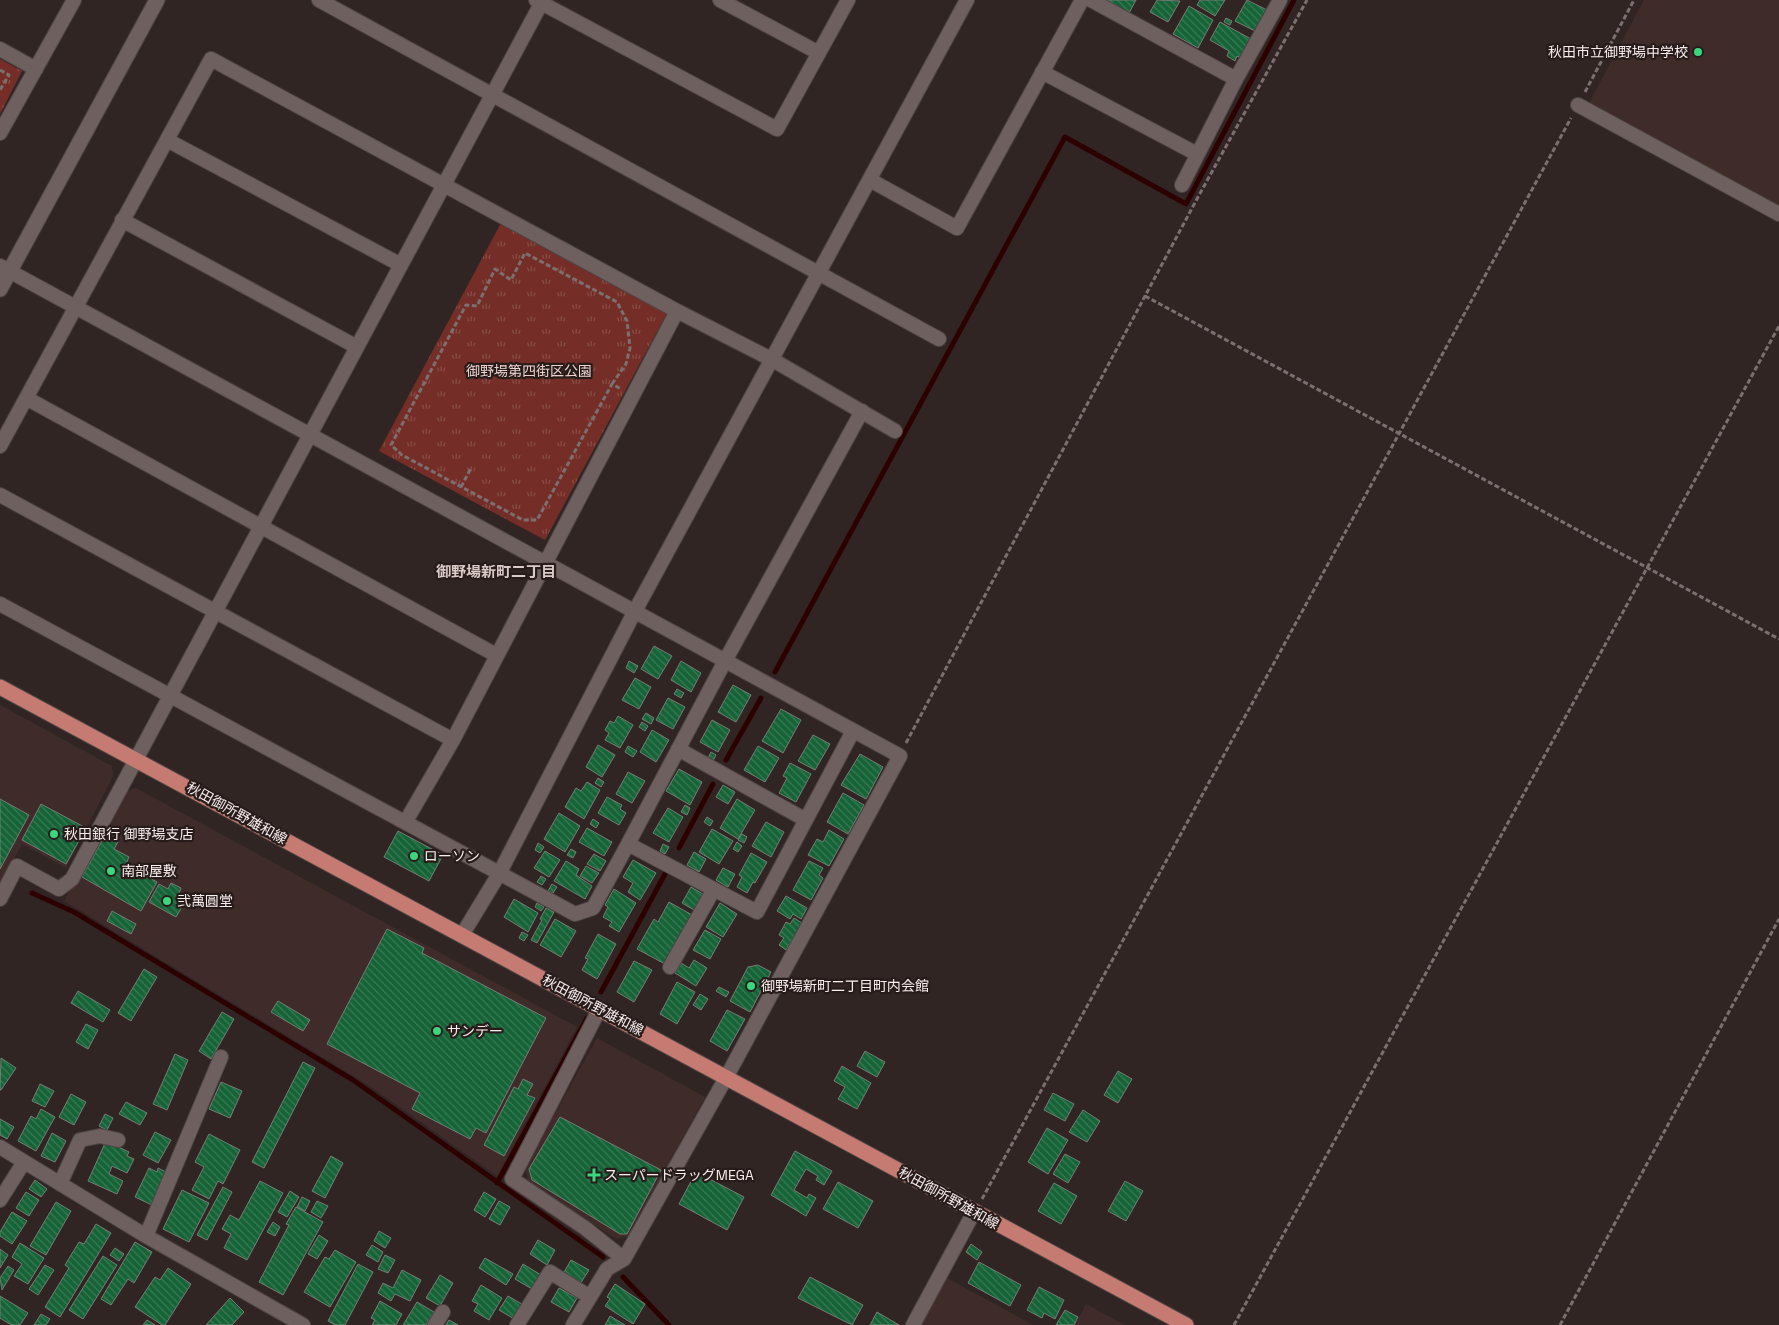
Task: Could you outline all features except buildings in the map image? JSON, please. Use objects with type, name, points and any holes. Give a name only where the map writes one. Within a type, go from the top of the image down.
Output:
[{"type":"main road","name":"秋田御所野雄和線","points":[[0,687],[727,1076],[974,1212],[1186,1325]]},
{"type":"street","points":[[0,133],[74,0]]},
{"type":"street","points":[[0,289],[5,269],[157,0]]},
{"type":"street","points":[[319,0],[820,272],[939,339]]},
{"type":"street","points":[[720,0],[819,53]]},
{"type":"street","points":[[0,898],[17,866],[59,889],[72,879],[137,759],[169,694],[493,94],[540,1],[777,129],[848,0]]},
{"type":"street","points":[[462,935],[499,874],[635,611],[967,0]]},
{"type":"street","points":[[870,180],[957,228],[1082,0]]},
{"type":"street","points":[[1091,0],[1236,79]]},
{"type":"street","points":[[1182,185],[1196,154],[1278,1]]},
{"type":"street","points":[[0,49],[36,69]]},
{"type":"street","points":[[0,446],[211,59],[773,360],[894,431]]},
{"type":"street","points":[[1042,72],[1196,154]]},
{"type":"street","points":[[1578,105],[1779,214]]},
{"type":"street","points":[[167,140],[401,266]]},
{"type":"street","points":[[122,220],[357,347]]},
{"type":"street","points":[[5,269],[311,434],[544,564],[635,611],[900,756],[727,1076],[624,1260],[607,1269],[572,1325]]},
{"type":"street","points":[[406,821],[453,740],[677,310]]},
{"type":"street","points":[[26,398],[496,655]]},
{"type":"street","points":[[0,604],[576,914],[593,908],[724,661],[862,411]]},
{"type":"street","points":[[0,495],[453,740]]},
{"type":"street","points":[[628,844],[757,912],[852,731]]},
{"type":"street","points":[[678,749],[806,820]]},
{"type":"street","points":[[670,968],[714,889]]},
{"type":"street","points":[[600,1008],[512,1179],[585,1228],[624,1260]]},
{"type":"street","points":[[146,1236],[221,1057]]},
{"type":"street","points":[[60,1184],[80,1140],[100,1136],[118,1140]]},
{"type":"street","points":[[0,1147],[146,1236],[303,1325]]},
{"type":"street","points":[[0,1200],[24,1162]]},
{"type":"street","points":[[913,1325],[974,1212]]},
{"type":"street","points":[[517,1325],[550,1272],[590,1297]]},
{"type":"street","points":[[435,1325],[443,1312]]},
{"type":"path","points":[[900,756],[1145,296],[1307,0]]},
{"type":"path","points":[[974,1212],[1634,0]]},
{"type":"path","points":[[0,70],[9,75],[0,90]]},
{"type":"path","points":[[525,253],[618,302],[628,321],[630,348],[626,364],[612,384],[536,520],[523,520],[402,455],[391,445],[466,305],[477,306],[495,269],[511,280],[525,253]]},
{"type":"path","points":[[1145,296],[1398,431],[1779,639]]},
{"type":"path","points":[[1234,1325],[1649,568],[1779,326]]},
{"type":"path","points":[[612,384],[632,396]]},
{"type":"path","points":[[461,487],[471,468]]},
{"type":"path","points":[[1560,1325],[1779,919]]},
{"type":"shaded area","name":"秋田市立御野場中学校","points":[[1644,0],[1779,0],[1779,206],[1589,103]]},
{"type":"shaded area","points":[[0,705],[112,766],[113,776],[66,868],[22,844],[0,885]]},
{"type":"shaded area","points":[[136,788],[577,1027],[497,1176],[371,1087],[64,901],[124,792]]},
{"type":"shaded area","points":[[597,1038],[705,1097],[629,1236],[616,1239],[528,1181],[525,1168]]},
{"type":"shaded area","points":[[945,1277],[1033,1325],[919,1325]]},
{"type":"shaded area","points":[[1086,1304],[1125,1325],[1075,1325]]},
{"type":"green space","points":[[0,59],[22,71],[0,114]]},
{"type":"green space","name":"御野場第四街区公園","points":[[501,223],[667,313],[545,540],[379,451]]},
{"type":"waterway","points":[[775,672],[1065,137],[1186,204],[1294,0]]},
{"type":"waterway","points":[[726,760],[761,698]]},
{"type":"waterway","points":[[679,848],[713,784]]},
{"type":"waterway","points":[[601,992],[665,874]]},
{"type":"waterway","points":[[32,893],[74,912],[353,1080],[603,1257]]},
{"type":"waterway","points":[[497,1183],[587,1018]]},
{"type":"waterway","points":[[623,1277],[669,1325]]},
{"type":"place","name":"秋田市立御野場中学校","points":[[1698,52]]},
{"type":"place","name":"秋田銀行 御野場支店","points":[[54,834]]},
{"type":"place","name":"ローソン","points":[[414,856]]},
{"type":"place","name":"南部屋敷","points":[[111,871]]},
{"type":"place","name":"弐萬圓堂","points":[[167,901]]},
{"type":"place","name":"御野場新町二丁目町内会館","points":[[751,986]]},
{"type":"place","name":"サンデー","points":[[437,1031]]},
{"type":"place","name":"スーパードラッグMEGA","points":[[594,1175]]},
{"type":"district","name":"御野場新町二丁目","points":[[496,571]]}]
